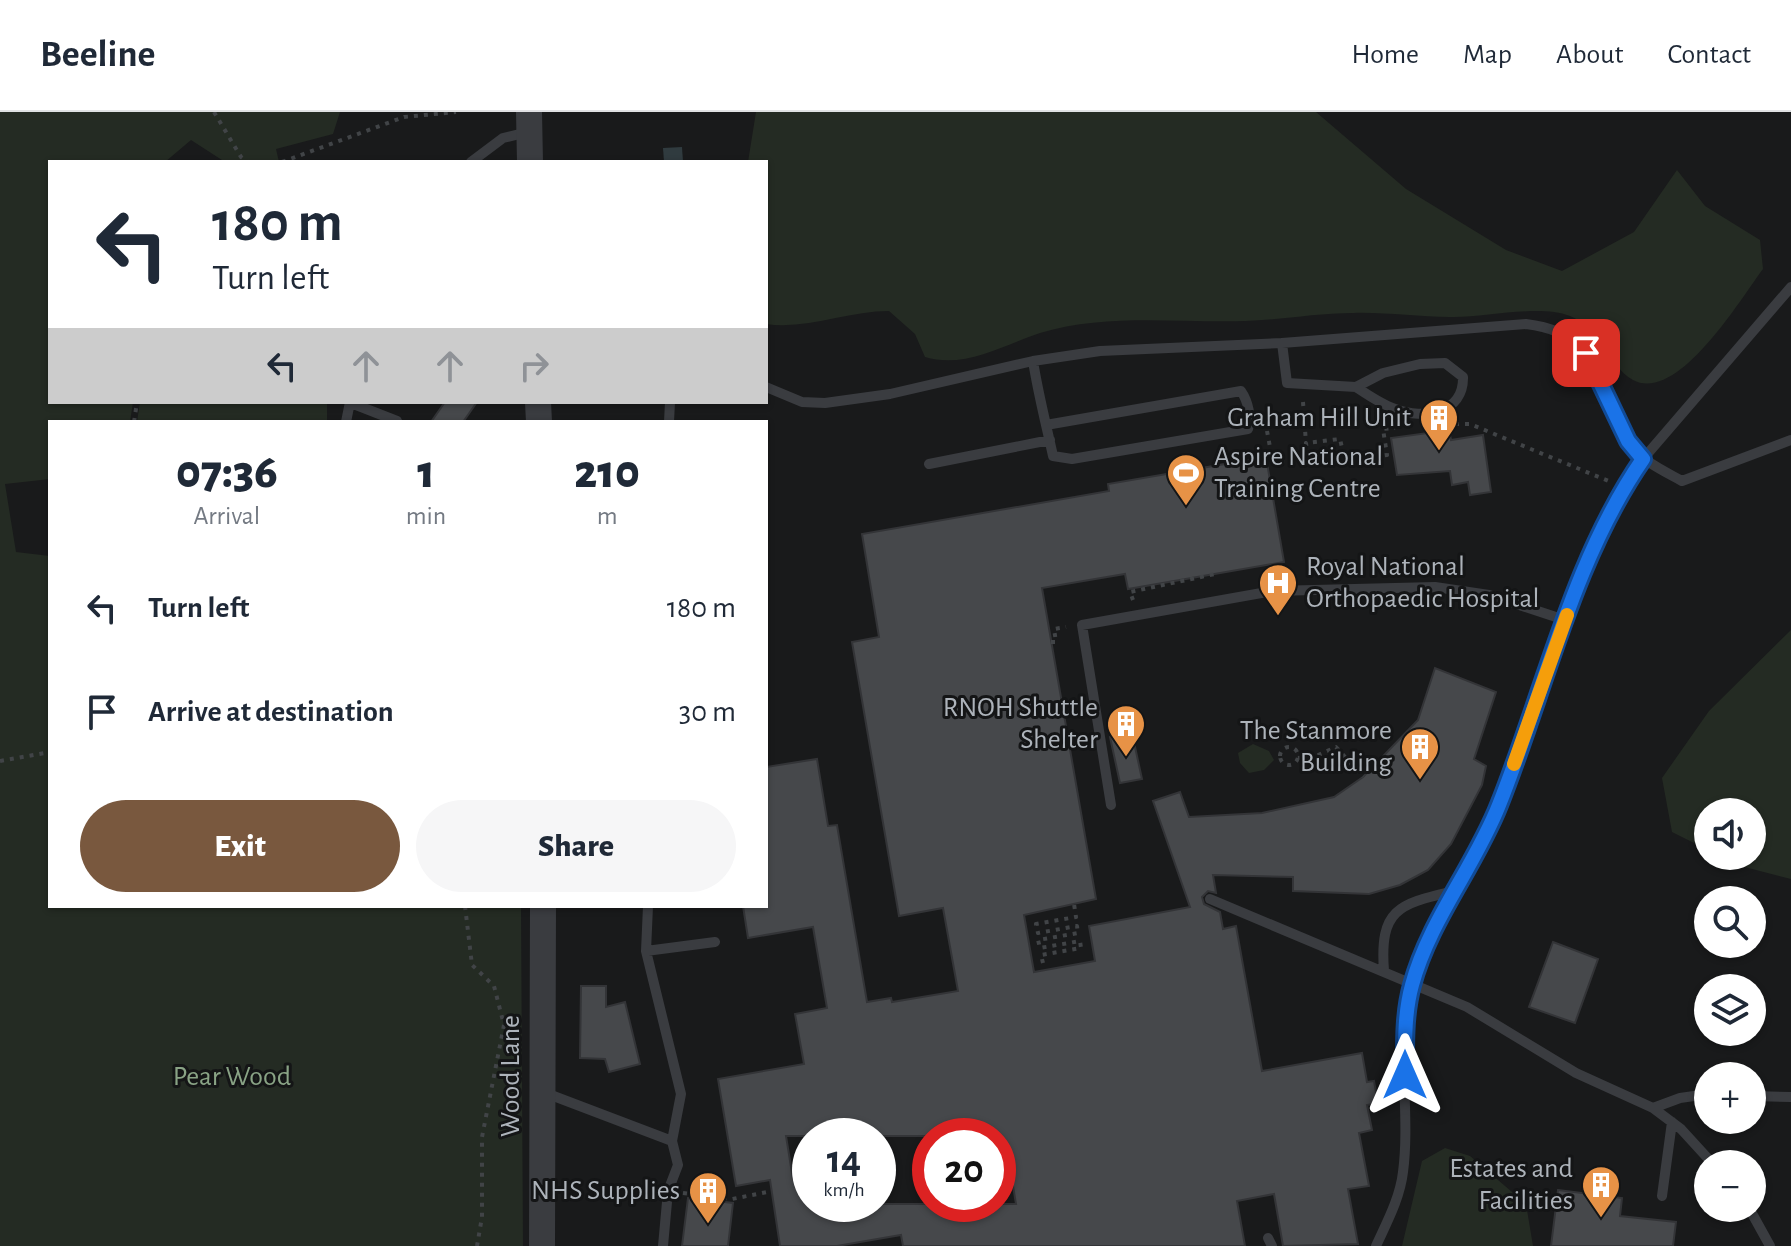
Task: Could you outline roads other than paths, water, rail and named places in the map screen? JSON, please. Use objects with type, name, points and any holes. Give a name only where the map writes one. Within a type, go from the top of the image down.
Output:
[{"type":"street","points":[[530,122],[530,160]]},
{"type":"street","name":"Wood Lane","points":[[542,1246],[543,908]]},
{"type":"lane","points":[[474,160],[530,122]]},
{"type":"lane","points":[[1376,1246],[1403,1175],[1405,1012],[1412,983],[1422,953],[1458,890],[1499,806],[1565,620],[1609,515],[1643,459],[1791,287]]},
{"type":"lane","points":[[768,388],[802,402],[857,400],[1033,361],[1146,347],[1282,343],[1505,325],[1543,326],[1570,337],[1586,353],[1628,441],[1643,459],[1682,481],[1791,440]]},
{"type":"lane","points":[[1282,343],[1287,383],[1356,387],[1395,409],[1427,413],[1445,410],[1455,404],[1463,387],[1463,377],[1445,363],[1420,364],[1383,373],[1356,387]]},
{"type":"lane","points":[[1033,361],[1046,425],[1053,456],[1072,459],[1248,429],[1247,400],[1241,391],[1046,425]]},
{"type":"lane","points":[[355,404],[395,420]]},
{"type":"lane","points":[[929,464],[1050,440]]},
{"type":"lane","points":[[1111,805],[1082,625],[1273,591],[1435,587],[1489,595],[1565,620]]},
{"type":"lane","points":[[1384,971],[1384,930],[1392,915],[1429,897],[1458,890]]},
{"type":"lane","points":[[1210,899],[1467,1007],[1576,1073],[1653,1108],[1699,1150]]},
{"type":"lane","points":[[648,908],[646,951],[681,1094],[672,1141],[678,1165],[668,1191],[663,1246]]},
{"type":"lane","points":[[646,951],[715,942]]},
{"type":"lane","points":[[543,1092],[672,1141]]},
{"type":"lane","points":[[1653,1108],[1694,1096]]},
{"type":"lane","points":[[1766,1096],[1791,1097]]},
{"type":"lane","points":[[1662,1196],[1672,1122]]},
{"type":"lane","points":[[1757,1222],[1770,1246]]},
{"type":"place","name":"Graham Hill Unit","points":[[1439,452]]},
{"type":"place","name":"Aspire National Training Centre","points":[[1186,507]]},
{"type":"place","name":"Royal National Orthopaedic Hospital","points":[[1278,617]]},
{"type":"place","name":"RNOH Shuttle Shelter","points":[[1126,758]]},
{"type":"place","name":"The Stanmore Building","points":[[1420,781]]},
{"type":"place","name":"Estates and Facilities","points":[[1601,1219]]},
{"type":"place","name":"NHS Supplies","points":[[708,1225]]},
{"type":"park label","name":"Pear Wood","points":[[232,1077]]}]
